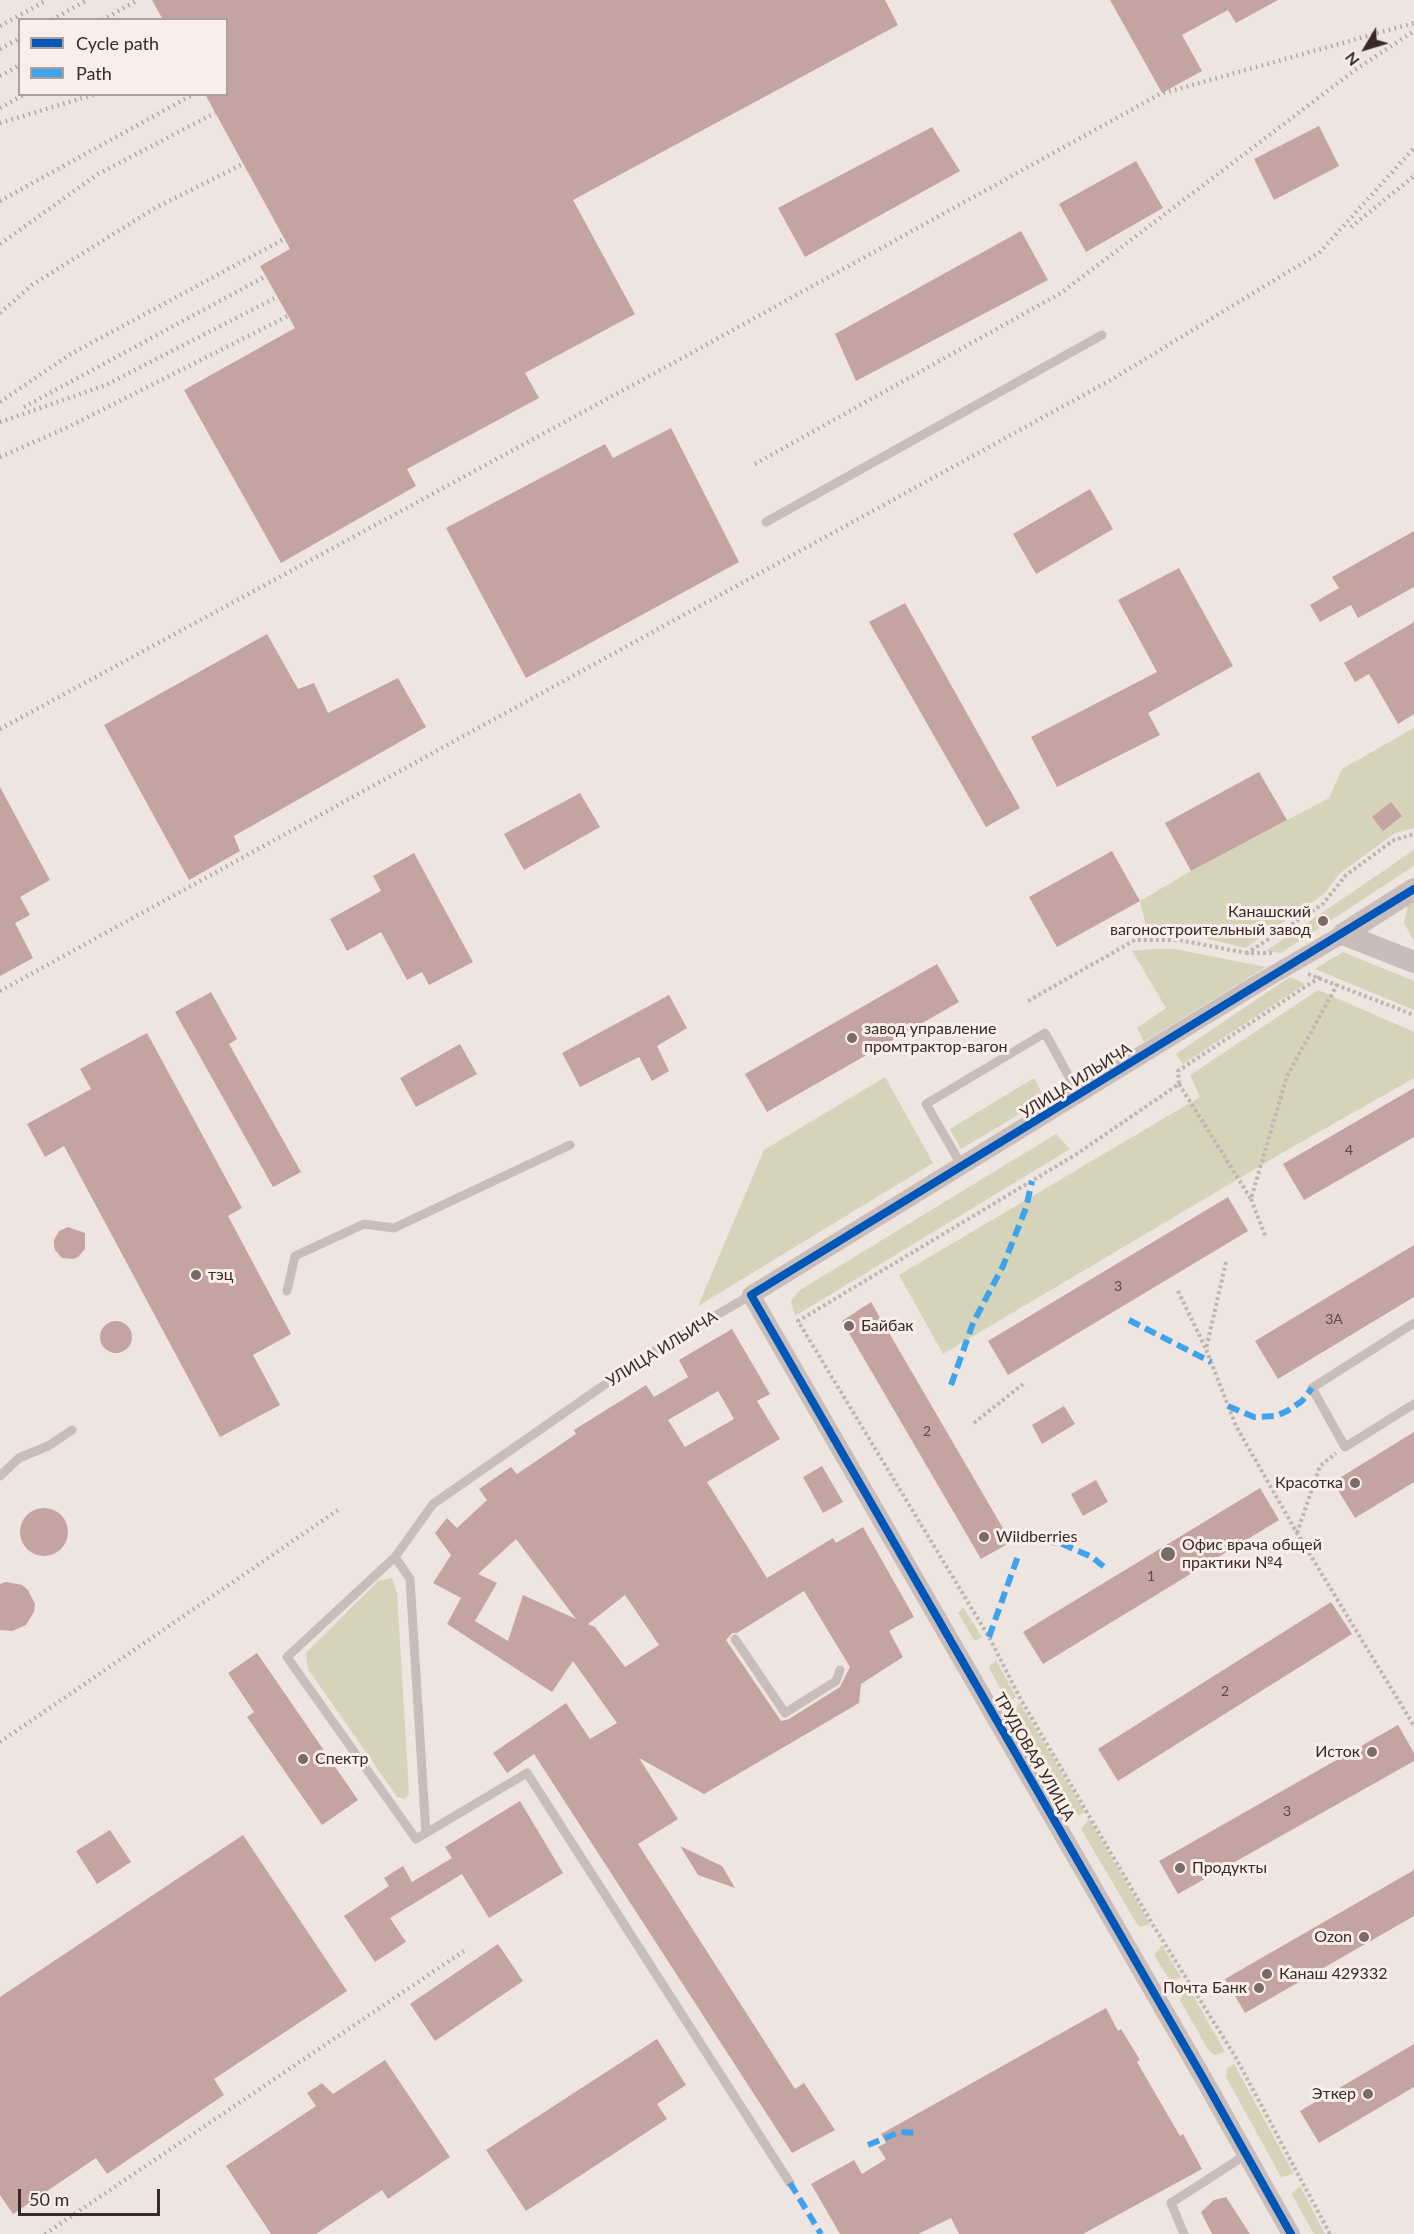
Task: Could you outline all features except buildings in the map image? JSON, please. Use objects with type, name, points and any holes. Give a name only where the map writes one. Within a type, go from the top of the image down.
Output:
[{"type":"street","name":"УЛИЦА ИЛЬИЧА","points":[[751,1295],[1344,934],[1414,889]]},
{"type":"street","points":[[1344,934],[1414,962]]},
{"type":"street","name":"ТРУДОВАЯ УЛИЦА","points":[[751,1295],[1291,2234]]},
{"type":"lane","points":[[766,522],[1102,335]]},
{"type":"lane","points":[[962,1166],[926,1104],[1045,1033],[1079,1095]]},
{"type":"lane","points":[[287,1291],[295,1256],[364,1224],[394,1228],[570,1145]]},
{"type":"lane","name":"УЛИЦА ИЛЬИЧА","points":[[426,1833],[416,1839],[287,1657],[379,1569],[395,1557],[433,1504],[644,1358],[751,1295]]},
{"type":"lane","points":[[1414,1323],[1312,1388],[1345,1446],[1414,1404]]},
{"type":"lane","points":[[0,1476],[19,1458],[48,1446],[72,1430]]},
{"type":"lane","points":[[395,1557],[410,1579],[426,1833],[527,1773],[790,2183]]},
{"type":"lane","points":[[735,1640],[785,1713],[836,1681],[840,1670]]},
{"type":"lane","points":[[1184,2234],[1171,2203],[1247,2154]]},
{"type":"path","points":[[1247,953],[1323,904],[1346,875],[1394,840],[1414,834]]},
{"type":"path","points":[[1028,1001],[1135,940],[1179,940],[1247,953],[1286,953],[1297,970],[1338,983],[1414,1015]]},
{"type":"path","points":[[1266,1238],[1251,1199],[1179,1084],[1178,1071],[1320,977]]},
{"type":"path","points":[[1251,1199],[1287,1076],[1338,983]]},
{"type":"path","points":[[1179,1084],[1075,1155],[798,1321],[989,1637],[1020,1698],[1153,1924],[1235,2056],[1330,2234]]},
{"type":"path","points":[[1206,1349],[1226,1262]]},
{"type":"path","points":[[1178,1291],[1206,1349],[1236,1426],[1297,1533],[1414,1726]]},
{"type":"path","points":[[974,1423],[1023,1384]]},
{"type":"path","points":[[1297,1533],[1320,1466],[1345,1446]]},
{"type":"shaded area","points":[[1414,728],[1414,828],[1395,833],[1339,874],[1324,894],[1245,948],[1175,931],[1147,930],[1140,901],[1191,871],[1329,798],[1342,769]]},
{"type":"shaded area","points":[[1414,850],[1414,866],[1281,953],[1266,951]]},
{"type":"shaded area","points":[[1414,901],[1414,941],[1404,923],[1408,905]]},
{"type":"shaded area","points":[[1175,949],[1266,967],[1144,1042],[1137,1028],[1166,1008],[1132,951]]},
{"type":"shaded area","points":[[1343,952],[1414,981],[1414,1010],[1315,969]]},
{"type":"shaded area","points":[[1290,977],[1305,984],[1183,1064],[1176,1054]]},
{"type":"shaded area","points":[[1318,990],[1414,1032],[1414,1078],[1282,1153],[943,1354],[899,1275],[1200,1097],[1190,1075]]},
{"type":"shaded area","points":[[885,1077],[933,1163],[698,1306],[764,1150]]},
{"type":"shaded area","points":[[1034,1078],[1045,1099],[961,1149],[950,1129]]},
{"type":"shaded area","points":[[1056,1134],[1070,1149],[795,1316],[791,1301],[800,1290]]},
{"type":"shaded area","points":[[392,1578],[397,1593],[409,1793],[405,1799],[397,1797],[308,1669],[306,1653],[378,1581]]},
{"type":"shaded area","points":[[963,1607],[982,1637],[977,1640],[974,1640],[958,1613]]},
{"type":"shaded area","points":[[996,1660],[1016,1697],[1010,1701],[1007,1700],[990,1670],[989,1667]]},
{"type":"shaded area","points":[[1020,1703],[1085,1812],[1079,1815],[1071,1808],[1014,1711]]},
{"type":"shaded area","points":[[1089,1819],[1150,1924],[1140,1927],[1137,1924],[1081,1829]]},
{"type":"shaded area","points":[[1162,1945],[1181,1977],[1174,1981],[1169,1979],[1154,1955]]},
{"type":"shaded area","points":[[1190,1990],[1225,2052],[1214,2055],[1207,2048],[1180,2000],[1184,1992]]},
{"type":"shaded area","points":[[1234,2064],[1294,2174],[1281,2177],[1226,2077],[1227,2068]]},
{"type":"shaded area","points":[[1300,2186],[1325,2234],[1314,2234],[1292,2195]]},
{"type":"railway","points":[[0,26],[47,0]]},
{"type":"railway","points":[[56,18],[87,0]]},
{"type":"railway","points":[[106,18],[138,0]]},
{"type":"railway","points":[[0,729],[675,362],[1160,94],[1414,23]]},
{"type":"railway","points":[[755,464],[1061,293],[1355,70],[1414,31]]},
{"type":"railway","points":[[0,49],[18,39]]},
{"type":"railway","points":[[0,76],[18,66]]},
{"type":"railway","points":[[0,108],[21,96]]},
{"type":"railway","points":[[0,123],[89,96]]},
{"type":"railway","points":[[0,201],[190,96]]},
{"type":"railway","points":[[0,244],[98,174],[215,113]]},
{"type":"railway","points":[[0,991],[1109,381],[1319,253],[1414,148]]},
{"type":"railway","points":[[0,313],[32,285],[155,208],[243,164]]},
{"type":"railway","points":[[1351,227],[1414,176]]},
{"type":"railway","points":[[0,402],[69,355],[284,239]]},
{"type":"railway","points":[[24,407],[266,276]]},
{"type":"railway","points":[[0,422],[106,385],[277,297]]},
{"type":"railway","points":[[0,457],[66,428],[288,316]]},
{"type":"railway","points":[[0,1742],[338,1510]]},
{"type":"railway","points":[[45,2234],[467,1949]]},
{"type":"marked path","points":[[951,1385],[973,1323],[1003,1266],[1026,1208],[1032,1181]]},
{"type":"marked path","points":[[1129,1320],[1211,1362]]},
{"type":"marked path","points":[[1228,1406],[1254,1417],[1276,1416],[1302,1401],[1312,1388]]},
{"type":"marked path","points":[[1044,1541],[1060,1543],[1092,1557],[1104,1567]]},
{"type":"marked path","points":[[989,1637],[1018,1556]]},
{"type":"marked path","points":[[868,2145],[900,2132],[919,2133]]},
{"type":"marked path","points":[[790,2183],[821,2234]]},
{"type":"cycle path","points":[[1291,2234],[751,1295],[1414,889]]},
{"type":"place","name":"Канашский вагоностроительный завод","points":[[1323,921]]},
{"type":"place","name":"завод управление промтрактор-вагон","points":[[852,1038]]},
{"type":"place","name":"тэц","points":[[196,1275]]},
{"type":"place","name":"Байбак","points":[[849,1326]]},
{"type":"place","name":"Красотка","points":[[1355,1483]]},
{"type":"place","name":"Wildberries","points":[[984,1537]]},
{"type":"place","name":"Офис врача общей практики №4","points":[[1168,1554]]},
{"type":"place","name":"Исток","points":[[1372,1752]]},
{"type":"place","name":"Спектр","points":[[303,1759]]},
{"type":"place","name":"Продукты","points":[[1180,1868]]},
{"type":"place","name":"Ozon","points":[[1364,1937]]},
{"type":"place","name":"Канаш 429332","points":[[1267,1974]]},
{"type":"place","name":"Почта Банк","points":[[1259,1988]]},
{"type":"place","name":"Эткер","points":[[1368,2094]]}]
